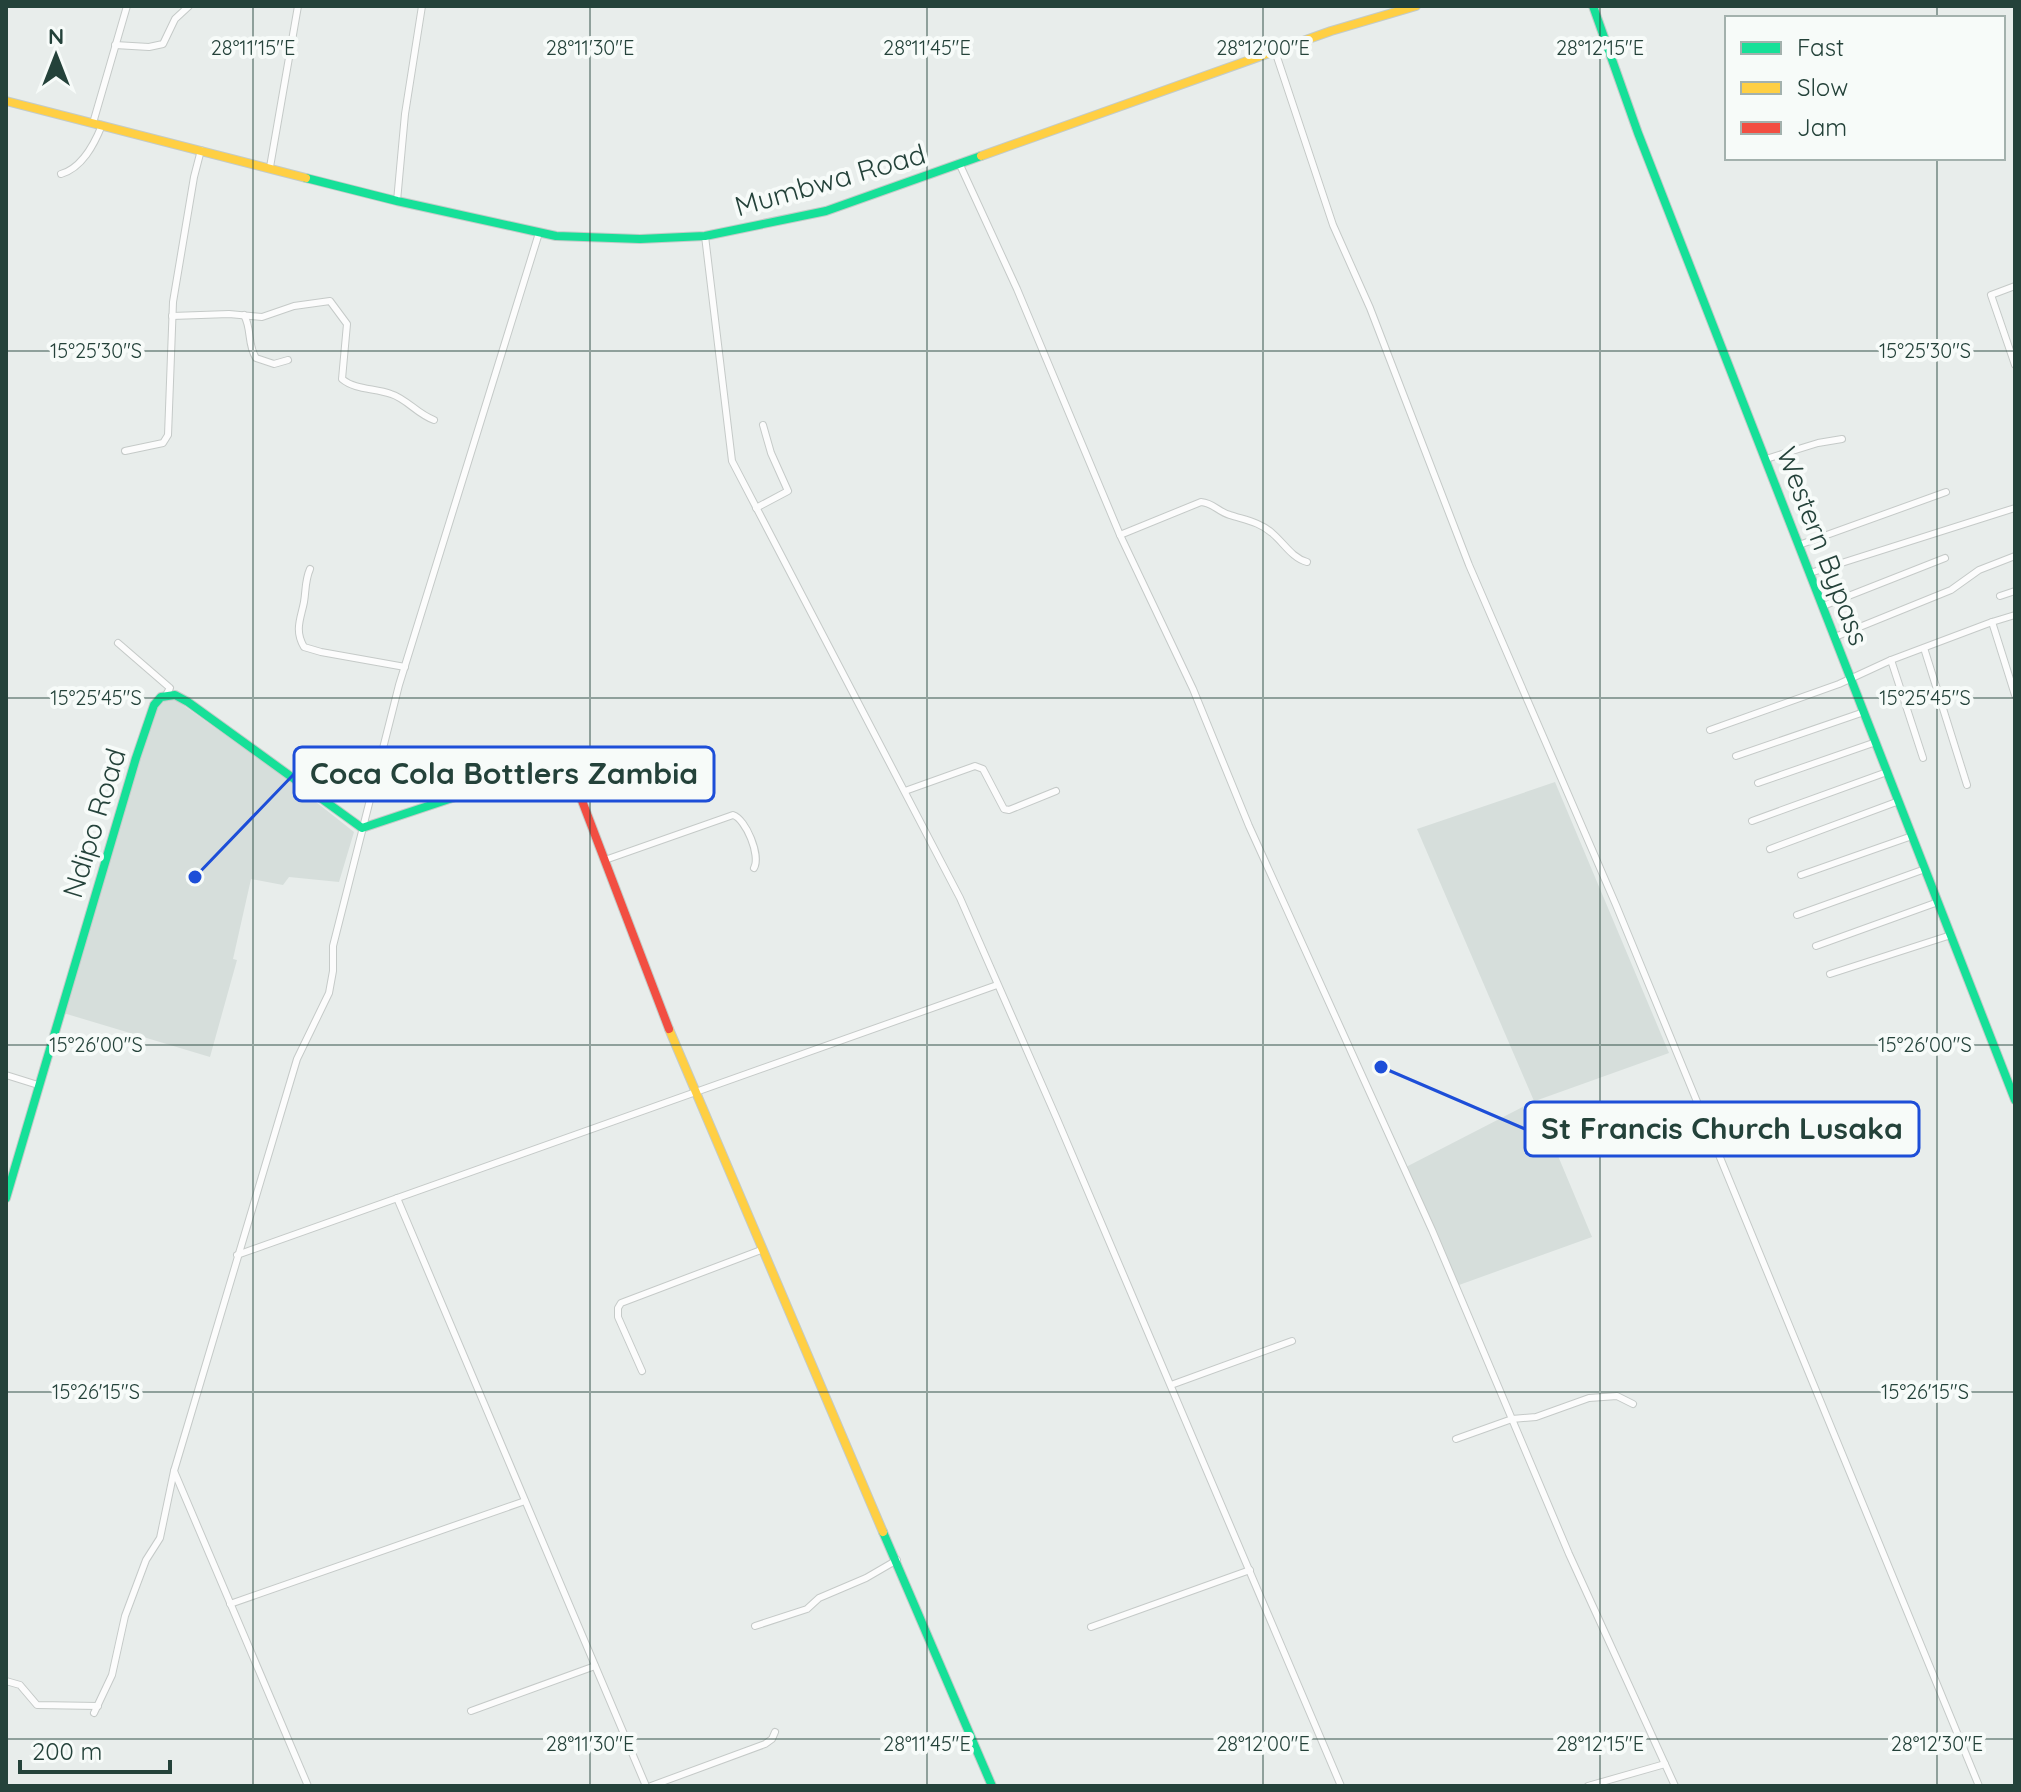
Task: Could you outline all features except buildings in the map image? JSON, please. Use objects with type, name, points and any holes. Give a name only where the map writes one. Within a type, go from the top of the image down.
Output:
[{"type":"main road","name":"Mumbwa Road","points":[[6,101],[397,201],[539,233],[640,239],[705,236],[826,211],[1275,51],[1416,6]]},
{"type":"main road","name":"Western Bypass","points":[[1593,6],[1638,133],[2015,1100]]},
{"type":"main road","points":[[166,695],[175,695],[188,702],[362,828],[564,762],[570,767],[647,977],[992,1786]]},
{"type":"main road","name":"Ndipo Road","points":[[6,1198],[150,716],[157,701],[166,695]]},
{"type":"street","points":[[61,174],[72,170],[83,158],[97,124],[127,6]]},
{"type":"street","points":[[115,45],[159,46],[165,42],[175,19],[189,6]]},
{"type":"street","points":[[270,167],[298,6]]},
{"type":"street","points":[[397,201],[405,114],[422,6]]},
{"type":"street","points":[[1275,51],[1333,225],[1370,308],[1469,565],[1616,905],[1979,1786]]},
{"type":"street","points":[[125,451],[163,443],[167,438],[172,316],[190,197],[201,150]]},
{"type":"street","points":[[960,165],[1017,289],[1120,535],[1193,689],[1249,826],[1432,1230],[1571,1557],[1675,1786]]},
{"type":"street","points":[[94,1713],[112,1675],[125,1616],[146,1560],[160,1538],[174,1471],[297,1059],[329,993],[333,946],[405,667],[539,233]]},
{"type":"street","points":[[705,236],[728,448],[732,461],[960,898],[1341,1786]]},
{"type":"street","points":[[2015,286],[1991,295],[2015,365]]},
{"type":"street","points":[[172,316],[267,317],[294,306],[330,301],[347,324],[342,379],[354,386],[392,394],[420,415],[434,420]]},
{"type":"street","points":[[244,315],[248,322],[250,346],[256,358],[274,364],[288,360]]},
{"type":"street","points":[[756,508],[788,491],[771,453],[763,425]]},
{"type":"street","points":[[1766,459],[1842,439]]},
{"type":"street","points":[[1799,545],[1946,492]]},
{"type":"street","points":[[1120,535],[1201,502],[1211,503],[1228,515],[1267,529],[1300,560],[1307,562]]},
{"type":"street","points":[[1810,573],[2015,508]]},
{"type":"street","points":[[1835,637],[1951,590],[1979,570],[2015,556]]},
{"type":"street","points":[[1823,606],[1945,558]]},
{"type":"street","points":[[310,569],[298,620],[298,633],[304,647],[405,667]]},
{"type":"street","points":[[2000,596],[2015,591]]},
{"type":"street","points":[[1710,730],[2015,615]]},
{"type":"street","points":[[1992,622],[2015,695]]},
{"type":"street","points":[[118,643],[170,688],[166,695]]},
{"type":"street","points":[[1924,648],[1967,785]]},
{"type":"street","points":[[1891,660],[1923,758]]},
{"type":"street","points":[[1736,756],[1864,712]]},
{"type":"street","points":[[1758,783],[1876,742]]},
{"type":"street","points":[[905,791],[975,766],[983,769],[1004,809],[1009,810],[1056,791]]},
{"type":"street","points":[[1752,821],[1887,772]]},
{"type":"street","points":[[1770,849],[1899,801]]},
{"type":"street","points":[[605,860],[733,815],[742,820],[758,857],[754,868]]},
{"type":"street","points":[[1801,875],[1912,836]]},
{"type":"street","points":[[1797,915],[1925,869]]},
{"type":"street","points":[[1816,946],[1938,902]]},
{"type":"street","points":[[1830,974],[1951,935]]},
{"type":"street","points":[[237,1255],[997,985]]},
{"type":"street","points":[[6,1075],[38,1085]]},
{"type":"street","points":[[397,1198],[649,1786],[765,1744],[775,1732]]},
{"type":"street","points":[[642,1371],[618,1317],[621,1303],[761,1250]]},
{"type":"street","points":[[1171,1385],[1292,1341]]},
{"type":"street","points":[[1456,1439],[1512,1419],[1536,1417],[1581,1399],[1621,1397],[1633,1404]]},
{"type":"street","points":[[174,1471],[308,1786]]},
{"type":"street","points":[[230,1604],[525,1501]]},
{"type":"street","points":[[755,1626],[807,1609],[819,1598],[866,1578],[897,1560]]},
{"type":"street","points":[[1091,1627],[1250,1570]]},
{"type":"street","points":[[471,1711],[595,1666]]},
{"type":"street","points":[[6,1681],[20,1685],[37,1705],[98,1706]]},
{"type":"street","points":[[1588,1786],[1665,1764]]},
{"type":"shaded area","points":[[170,696],[287,779],[354,832],[339,882],[289,877],[283,885],[251,879],[233,959],[237,960],[210,1057],[60,1012],[158,701]]},
{"type":"shaded area","points":[[1555,782],[1669,1053],[1535,1101],[1592,1237],[1459,1285],[1406,1167],[1534,1101],[1417,829]]},
{"type":"traffic: fast","points":[[1593,6],[1638,133],[2015,1100]]},
{"type":"traffic: fast","points":[[306,178],[556,236],[640,239],[705,236],[826,211],[981,156]]},
{"type":"traffic: fast","points":[[6,1198],[136,758],[154,705],[161,697],[175,695],[188,702],[362,828],[530,772]]},
{"type":"traffic: fast","points":[[883,1532],[992,1786]]},
{"type":"traffic: slow","points":[[981,156],[1331,31],[1416,6]]},
{"type":"traffic: slow","points":[[6,101],[306,178]]},
{"type":"traffic: slow","points":[[669,1029],[883,1532]]},
{"type":"traffic: jam","points":[[530,772],[560,762],[568,764],[669,1029]]},
{"type":"place","name":"Coca Cola Bottlers Zambia","points":[[195,877]]},
{"type":"place","name":"St Francis Church Lusaka","points":[[1381,1067]]}]
